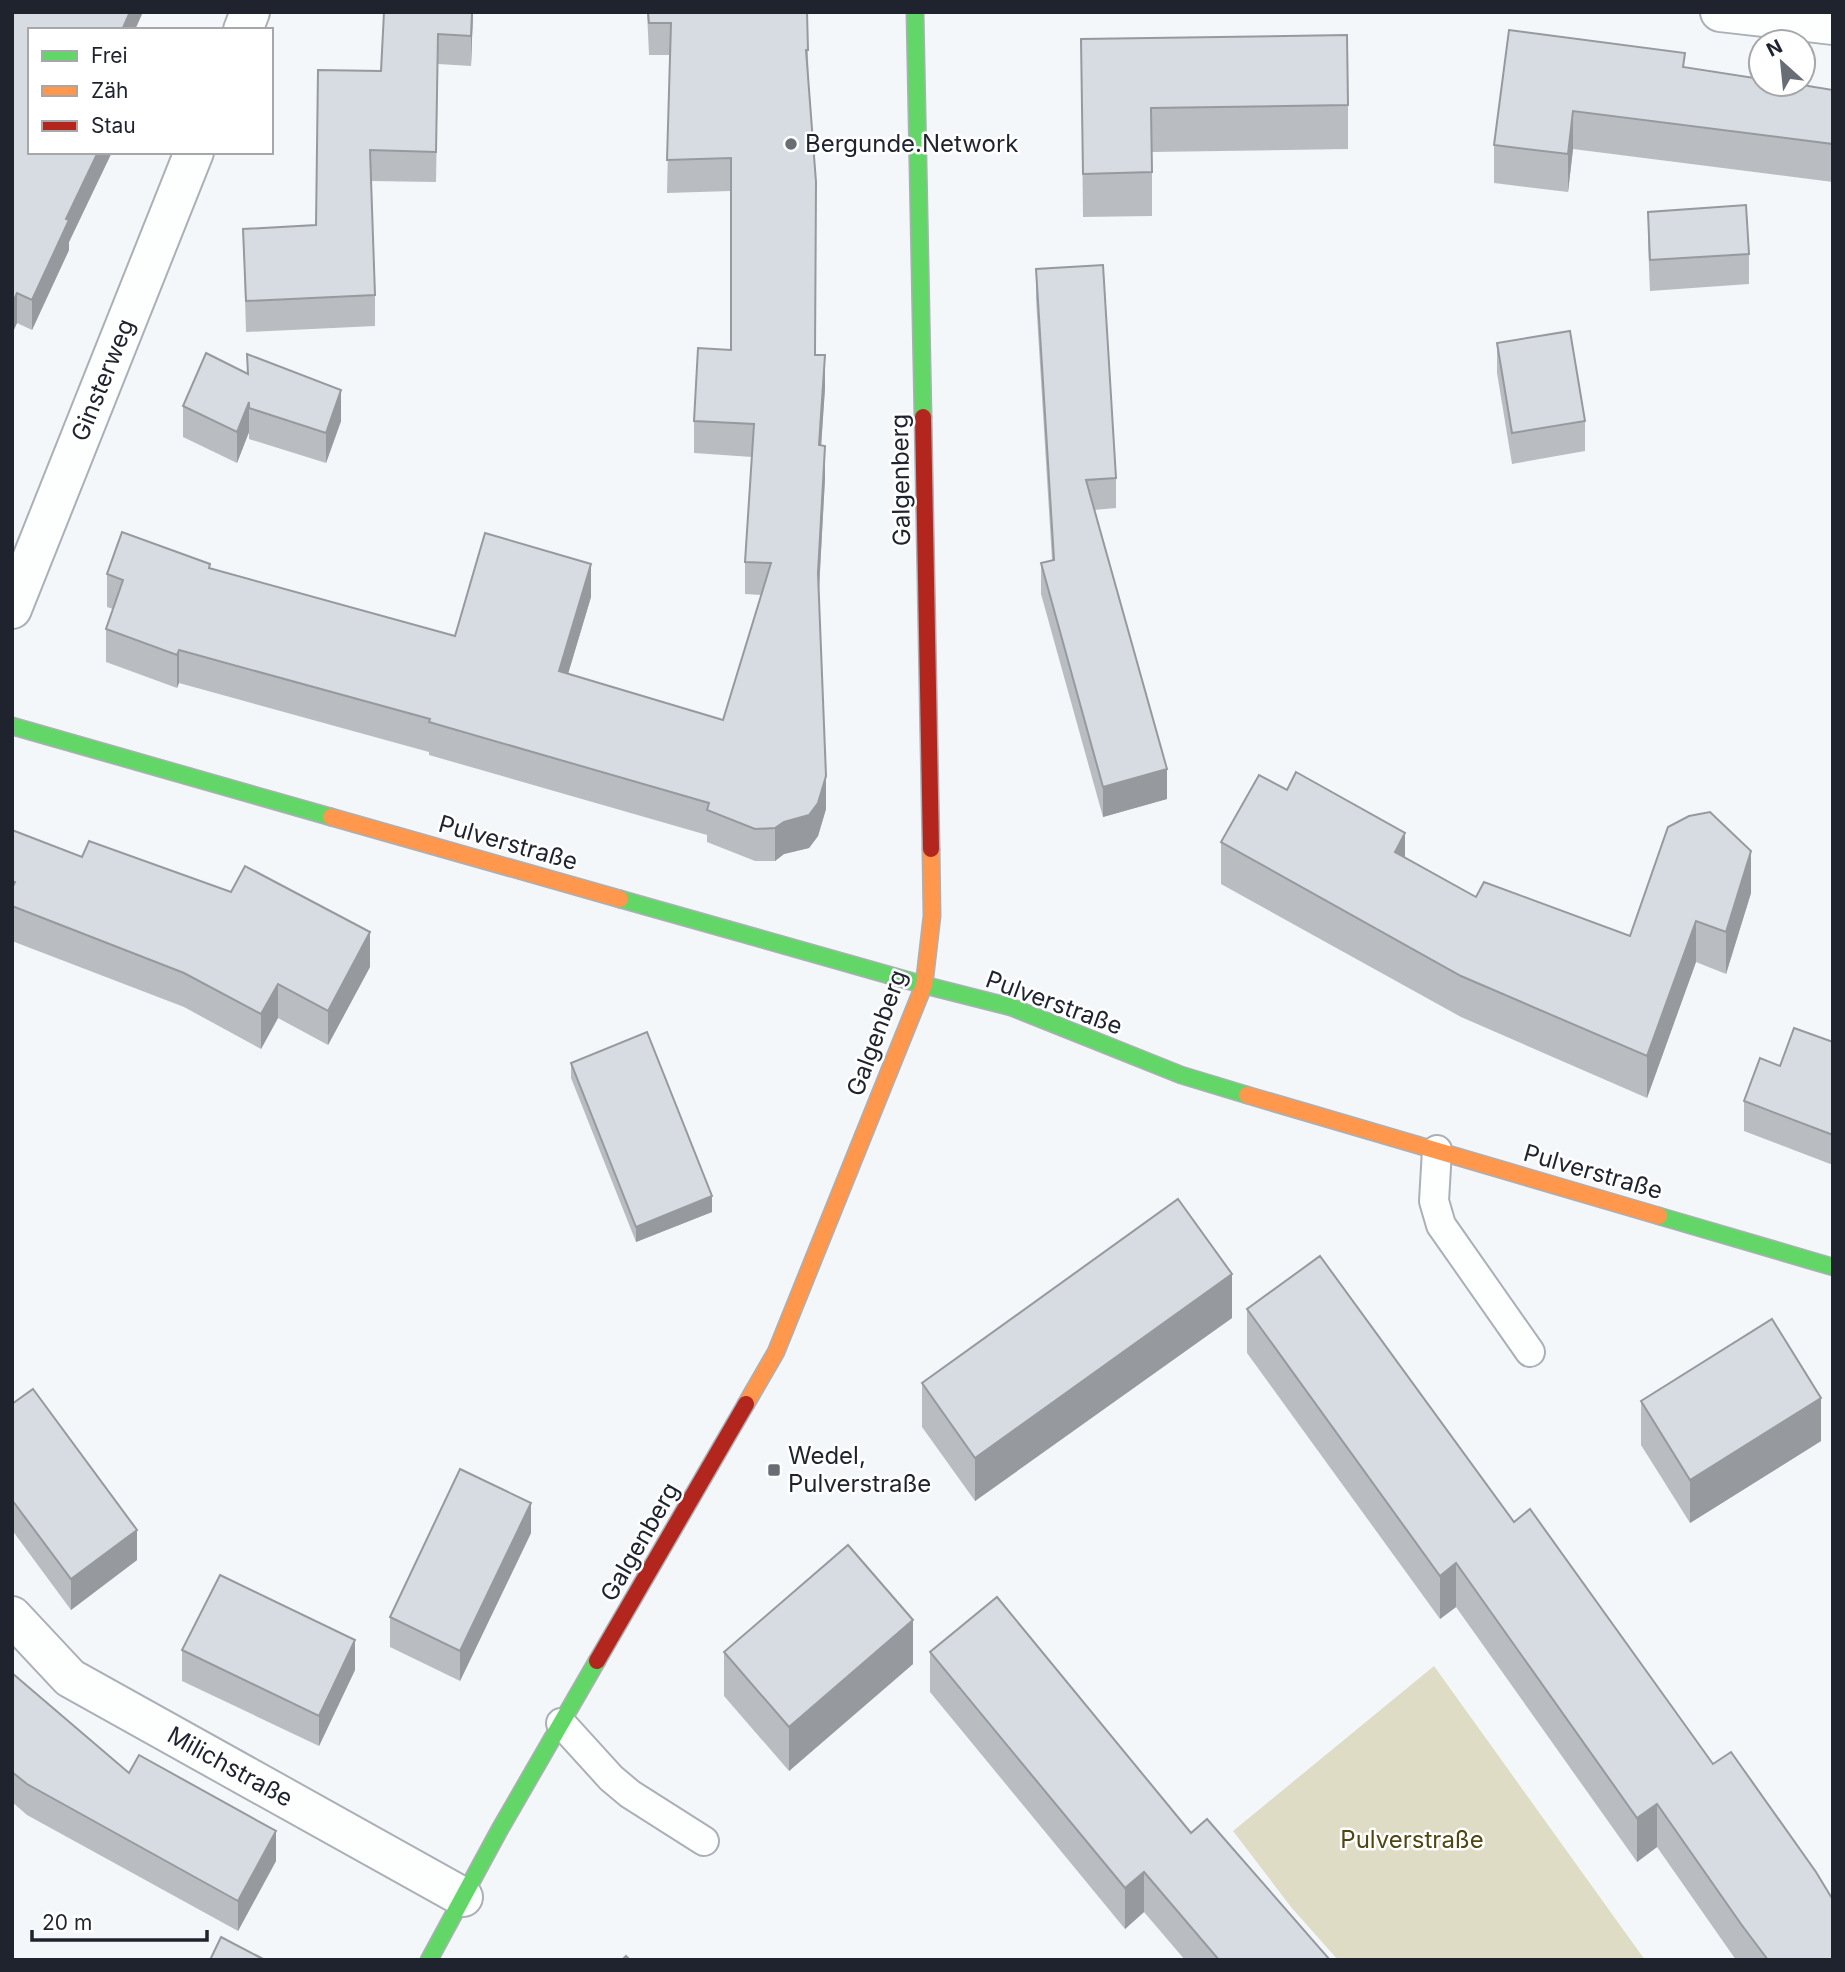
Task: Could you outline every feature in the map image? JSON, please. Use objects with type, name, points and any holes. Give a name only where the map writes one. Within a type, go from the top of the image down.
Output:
[{"type":"street","name":"Galgenberg","points":[[429,1960],[561,1723],[776,1352],[923,985],[932,916],[915,12]]},
{"type":"street","points":[[1720,12],[1833,25]]},
{"type":"street","name":"Ginsterweg","points":[[12,608],[193,154]]},
{"type":"street","name":"Pulverstraße","points":[[12,726],[923,985],[1011,1007],[1181,1074],[1833,1267]]},
{"type":"street","name":"Milichstraße","points":[[12,1616],[70,1678],[463,1897]]},
{"type":"lane","points":[[1437,1150],[1434,1201],[1441,1225],[1530,1352]]},
{"type":"lane","points":[[561,1723],[611,1778],[630,1794],[704,1841]]},
{"type":"green space","name":"Pulverstraße","points":[[1434,1666],[1645,1960],[1338,1960],[1291,1907],[1233,1831]]},
{"type":"building","points":[[12,12],[130,12],[123,28],[28,28],[28,154],[97,154],[32,300],[17,293],[12,304]]},
{"type":"building","points":[[384,12],[472,12],[471,36],[438,34],[436,152],[370,150],[375,295],[246,301],[243,229],[316,225],[318,70],[381,71]]},
{"type":"building","points":[[648,12],[807,12],[806,50],[816,182],[815,355],[825,355],[819,445],[825,446],[818,573],[826,776],[818,803],[809,815],[784,822],[775,828],[755,829],[707,810],[709,803],[429,722],[430,719],[179,650],[177,655],[106,629],[123,580],[107,574],[122,532],[210,564],[209,568],[455,636],[485,533],[591,564],[559,671],[723,720],[771,563],[745,562],[754,424],[694,421],[698,348],[731,350],[731,158],[667,160],[671,23],[649,23]]},
{"type":"building","points":[[1509,30],[1685,53],[1683,67],[1747,77],[1747,98],[1817,98],[1817,87],[1833,90],[1833,144],[1573,111],[1568,154],[1494,145]]},
{"type":"building","points":[[1347,35],[1348,105],[1151,108],[1152,172],[1083,174],[1081,39]]},
{"type":"building","points":[[1746,205],[1749,254],[1650,260],[1648,212]]},
{"type":"building","points":[[1103,265],[1116,478],[1086,480],[1167,769],[1103,787],[1041,563],[1054,560],[1036,269]]},
{"type":"building","points":[[1570,331],[1585,421],[1512,433],[1497,343]]},
{"type":"building","points":[[206,353],[248,374],[247,354],[341,390],[326,433],[249,408],[249,402],[237,432],[183,406]]},
{"type":"building","points":[[1296,772],[1405,833],[1395,852],[1476,897],[1484,882],[1630,936],[1668,827],[1689,816],[1710,812],[1751,851],[1726,932],[1696,921],[1647,1056],[1461,976],[1221,842],[1259,775],[1287,790]]},
{"type":"building","points":[[12,830],[82,857],[89,841],[231,892],[245,866],[370,932],[328,1011],[278,984],[261,1014],[184,973],[12,906],[12,888],[15,882],[12,881]]},
{"type":"building","points":[[1794,1028],[1833,1042],[1833,1135],[1744,1101],[1760,1058],[1780,1066]]},
{"type":"building","points":[[647,1032],[712,1196],[636,1227],[571,1063]]},
{"type":"building","points":[[1178,1199],[1232,1274],[975,1458],[922,1383]]},
{"type":"building","points":[[1320,1256],[1514,1522],[1530,1509],[1713,1764],[1731,1752],[1833,1900],[1833,1960],[1768,1960],[1657,1804],[1637,1818],[1456,1563],[1440,1576],[1247,1309]]},
{"type":"building","points":[[1772,1319],[1821,1398],[1690,1480],[1641,1401]]},
{"type":"building","points":[[33,1389],[137,1530],[71,1579],[12,1500],[12,1404]]},
{"type":"building","points":[[460,1469],[531,1503],[460,1651],[390,1617]]},
{"type":"building","points":[[848,1545],[913,1620],[789,1727],[724,1652]]},
{"type":"building","points":[[220,1575],[355,1640],[319,1716],[182,1650]]},
{"type":"building","points":[[997,1597],[1191,1833],[1207,1819],[1330,1960],[1219,1960],[1144,1872],[1125,1888],[930,1652]]},
{"type":"building","points":[[12,1673],[129,1773],[139,1755],[276,1831],[238,1901],[27,1784],[12,1772]]},
{"type":"building","points":[[221,1937],[265,1960],[210,1960]]},
{"type":"traffic: fast","points":[[915,12],[923,417]]},
{"type":"traffic: fast","points":[[12,726],[331,817]]},
{"type":"traffic: fast","points":[[620,899],[1011,1007],[1181,1075],[1247,1095]]},
{"type":"traffic: fast","points":[[1659,1216],[1833,1267]]},
{"type":"traffic: fast","points":[[429,1960],[500,1829],[597,1661]]},
{"type":"traffic: slow","points":[[331,817],[620,899]]},
{"type":"traffic: slow","points":[[746,1404],[776,1352],[924,985],[932,916],[931,849]]},
{"type":"traffic: slow","points":[[1247,1095],[1659,1216]]},
{"type":"traffic: jam","points":[[923,417],[931,849]]},
{"type":"traffic: jam","points":[[597,1661],[746,1404]]},
{"type":"place","name":"Bergunde.Network","points":[[791,144]]},
{"type":"place","name":"Wedel, Pulverstraße","points":[[774,1470]]}]
